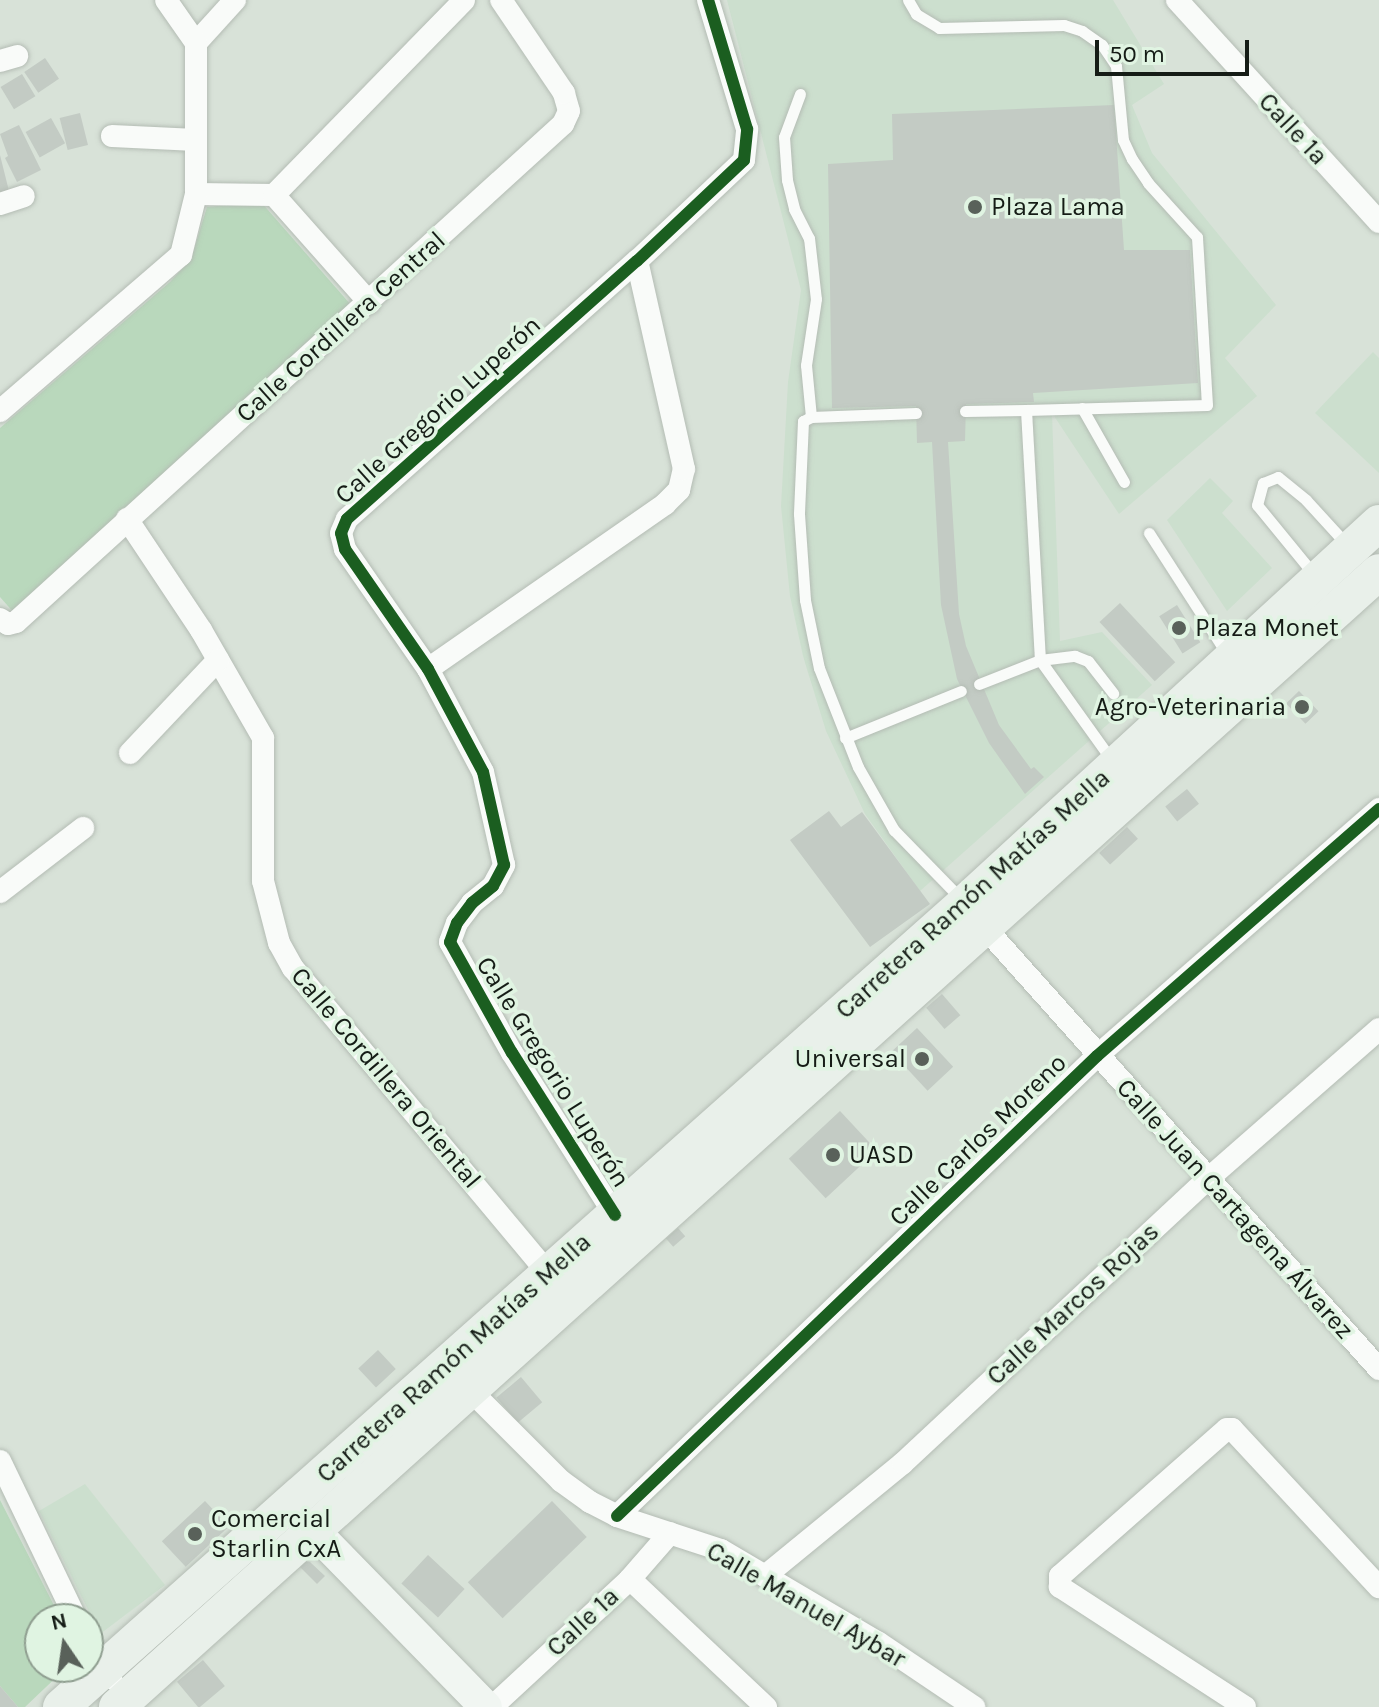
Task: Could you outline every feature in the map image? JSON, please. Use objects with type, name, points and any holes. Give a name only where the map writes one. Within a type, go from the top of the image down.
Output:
[{"type":"main road","name":"Carretera Ramón Matías Mella","points":[[104,1649],[458,1378],[975,915],[1116,766],[1379,523]]},
{"type":"main road","name":"Carretera Ramón Matías Mella","points":[[123,1701],[312,1529],[458,1378],[549,1274],[615,1215],[1379,572]]},
{"type":"main road","points":[[312,1529],[486,1707]]},
{"type":"main road","name":"Carretera Ramón Matías Mella","points":[[61,1707],[77,1683]]},
{"type":"street","points":[[0,411],[181,255],[196,194],[196,43],[166,0]]},
{"type":"street","points":[[196,43],[235,0]]},
{"type":"street","points":[[196,194],[274,195],[464,0]]},
{"type":"street","name":"Calle Cordillera Central","points":[[4,622],[16,622],[370,303],[563,124],[569,111],[564,93],[501,0]]},
{"type":"street","name":"Calle Gregorio Luperón","points":[[615,1215],[512,1053],[450,942],[457,923],[472,903],[493,886],[504,865],[483,772],[428,669],[349,556],[342,541],[343,526],[637,261],[744,160],[747,129],[708,0]]},
{"type":"street","name":"Calle 1a","points":[[1177,0],[1379,222]]},
{"type":"street","points":[[112,136],[196,140]]},
{"type":"street","points":[[274,195],[370,303]]},
{"type":"street","points":[[0,204],[24,196]]},
{"type":"street","points":[[428,669],[665,504],[679,490],[684,469],[637,261]]},
{"type":"street","name":"Calle Cordillera Oriental","points":[[127,519],[218,660],[263,738],[263,881],[279,943],[293,968],[324,1007],[379,1067],[549,1274]]},
{"type":"street","points":[[130,753],[218,660]]},
{"type":"street","name":"Calle Carlos Moreno","points":[[617,1516],[1097,1056],[1379,809]]},
{"type":"street","points":[[0,892],[83,828]]},
{"type":"street","name":"Calle Juan Cartagena Álvarez","points":[[975,915],[1097,1056],[1379,1369]]},
{"type":"street","name":"Calle Marcos Rojas","points":[[765,1576],[903,1463],[1209,1178],[1379,1029]]},
{"type":"street","name":"Calle Manuel Aybar","points":[[458,1378],[561,1481],[617,1516],[721,1550],[879,1643],[974,1707]]},
{"type":"street","points":[[1245,1707],[1060,1587],[1060,1576],[1222,1430],[1232,1429],[1379,1587]]},
{"type":"street","points":[[0,1461],[68,1603]]},
{"type":"street","name":"Calle 1a","points":[[492,1707],[630,1579],[670,1533]]},
{"type":"street","points":[[630,1579],[766,1707]]},
{"type":"street","points":[[104,1670],[123,1701]]},
{"type":"lane","points":[[908,0],[916,14],[939,28],[1064,25],[1082,31],[1102,45],[1116,66],[1123,140],[1132,159],[1148,183],[1197,237],[1207,405],[965,411]]},
{"type":"lane","points":[[800,94],[784,137],[787,180],[794,209],[809,238],[816,299],[806,365],[811,417]]},
{"type":"lane","points":[[1082,408],[1124,482]]},
{"type":"lane","points":[[1026,410],[1040,660],[1116,766]]},
{"type":"lane","points":[[916,413],[811,417],[803,421],[800,461],[805,600],[819,668],[845,738],[894,830],[939,881],[975,915]]},
{"type":"lane","points":[[1319,580],[1257,505],[1263,483],[1278,477],[1306,500],[1351,549]]},
{"type":"lane","points":[[1149,533],[1231,661]]},
{"type":"lane","points":[[979,684],[1040,660],[1075,656],[1088,661],[1113,693]]},
{"type":"lane","points":[[845,738],[961,691]]},
{"type":"shaded area","points":[[727,0],[1113,0],[1164,84],[1132,105],[1152,153],[1276,305],[1225,358],[1257,396],[1119,514],[1052,413],[1060,641],[1102,632],[1152,685],[920,891],[865,814],[826,731],[803,656],[790,596],[781,506],[788,382],[801,290]]},
{"type":"shaded area","points":[[261,202],[351,305],[15,614],[0,597],[0,428],[170,282],[191,259],[207,207]]},
{"type":"shaded area","points":[[1373,352],[1379,358],[1379,473],[1315,413]]},
{"type":"shaded area","points":[[1210,478],[1233,501],[1222,513],[1272,568],[1227,611],[1167,520]]},
{"type":"shaded area","points":[[85,1484],[165,1585],[104,1631],[104,1603],[85,1603],[39,1511]]},
{"type":"shaded area","points":[[0,1500],[53,1603],[24,1603],[24,1683],[50,1683],[25,1707],[18,1707],[0,1686]]},
{"type":"building","points":[[45,58],[59,79],[38,93],[24,72]]},
{"type":"building","points":[[22,74],[35,96],[14,109],[1,87]]},
{"type":"building","name":"Plaza Lama","points":[[1114,105],[1124,250],[1190,250],[1198,383],[1033,393],[1034,402],[966,404],[965,441],[948,442],[959,614],[966,646],[999,725],[1031,769],[1034,767],[1044,777],[1025,794],[989,743],[957,679],[941,605],[932,442],[917,443],[916,406],[832,408],[828,164],[893,160],[892,114]]},
{"type":"building","points":[[80,113],[88,145],[68,150],[60,118]]},
{"type":"building","points":[[51,118],[65,143],[40,157],[26,132]]},
{"type":"building","points":[[19,125],[41,170],[17,182],[5,158],[8,156],[0,134]]},
{"type":"building","points":[[0,155],[9,191],[0,193]]},
{"type":"building","points":[[1120,603],[1175,662],[1155,681],[1100,622]]},
{"type":"building","name":"Plaza Monet","points":[[1177,605],[1200,642],[1183,653],[1159,616]]},
{"type":"building","name":"Agro-Veterinaria","points":[[1299,691],[1318,711],[1306,724],[1286,704]]},
{"type":"building","points":[[1187,789],[1199,804],[1177,821],[1165,807]]},
{"type":"building","points":[[829,811],[841,827],[862,812],[930,904],[870,947],[790,840]]},
{"type":"building","points":[[1127,827],[1138,839],[1110,865],[1099,853]]},
{"type":"building","points":[[942,994],[960,1015],[945,1029],[926,1008]]},
{"type":"building","name":"Universal","points":[[917,1028],[953,1067],[928,1091],[891,1052]]},
{"type":"building","name":"UASD","points":[[840,1111],[877,1150],[826,1198],[789,1159]]},
{"type":"building","points":[[678,1228],[685,1236],[673,1247],[666,1238]]},
{"type":"building","points":[[378,1350],[396,1369],[376,1387],[358,1368]]},
{"type":"building","points":[[521,1377],[542,1402],[518,1423],[496,1398]]},
{"type":"building","name":"Comercial Starlin CxA","points":[[205,1501],[229,1527],[186,1567],[162,1541]]},
{"type":"building","points":[[552,1501],[587,1537],[503,1618],[468,1582]]},
{"type":"building","points":[[428,1555],[465,1589],[438,1618],[401,1584]]},
{"type":"building","points":[[310,1562],[325,1576],[317,1584],[300,1567]]},
{"type":"building","points":[[203,1660],[225,1686],[198,1707],[177,1682]]},
{"type":"building","points":[[0,1686],[18,1707],[0,1707]]},
{"type":"cycle path","points":[[615,1215],[512,1053],[450,942],[457,923],[472,903],[493,886],[504,865],[483,772],[428,669],[345,549],[341,533],[347,519],[637,261],[744,160],[747,129],[708,0]]},
{"type":"cycle path","points":[[617,1516],[1097,1056],[1379,809]]},
{"type":"place","name":"Plaza Lama","points":[[975,207]]},
{"type":"place","name":"Plaza Monet","points":[[1179,628]]},
{"type":"place","name":"Agro-Veterinaria","points":[[1302,707]]},
{"type":"place","name":"Universal","points":[[922,1059]]},
{"type":"place","name":"UASD","points":[[833,1155]]},
{"type":"place","name":"Comercial Starlin CxA","points":[[195,1534]]}]
